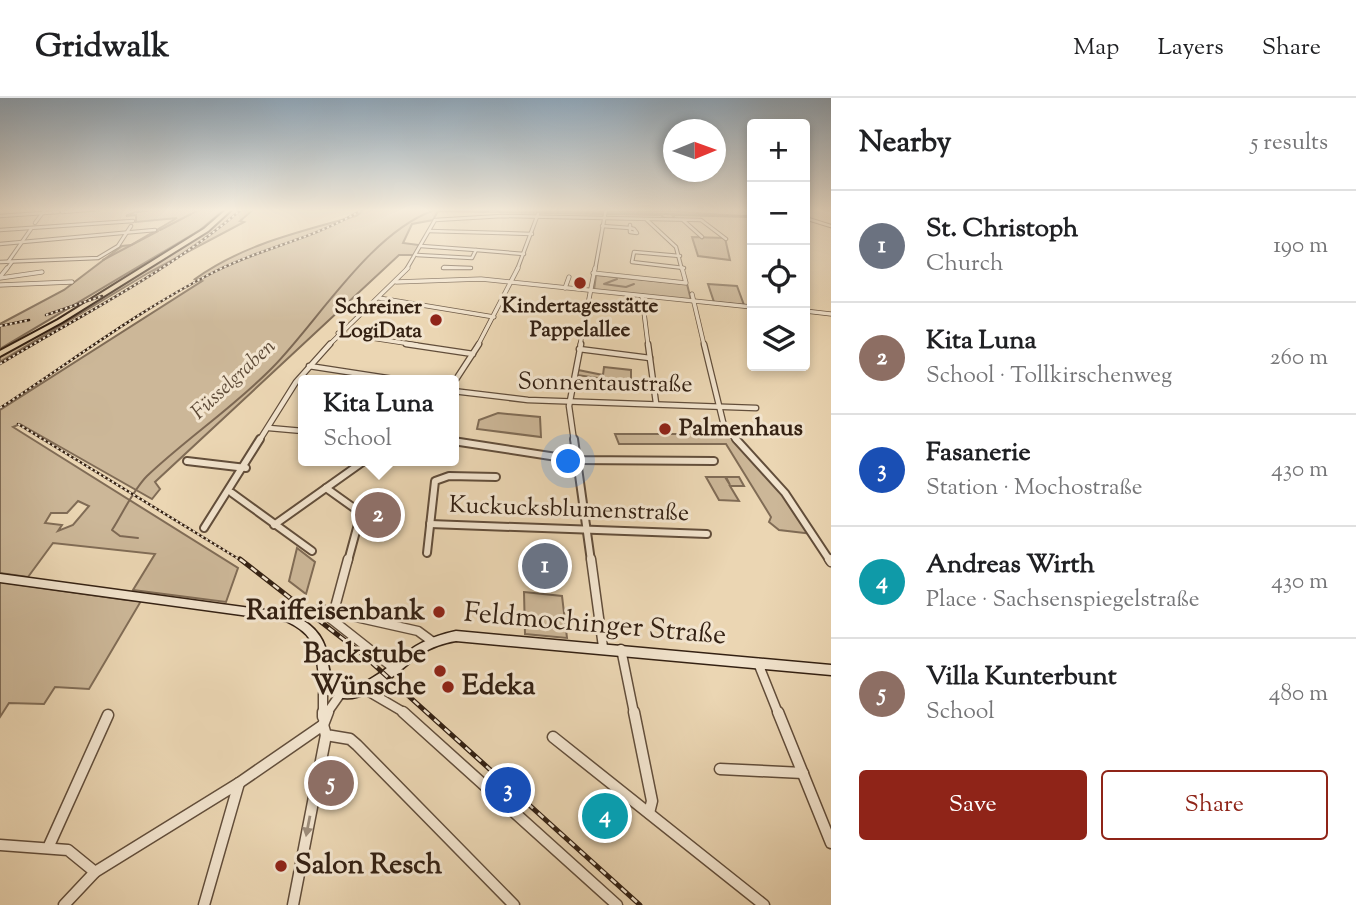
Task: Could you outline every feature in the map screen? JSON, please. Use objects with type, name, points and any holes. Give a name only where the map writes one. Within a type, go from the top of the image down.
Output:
[{"type":"main road","points":[[0,353],[60,321],[179,247]]},
{"type":"main road","points":[[0,578],[288,617],[312,630],[320,641],[326,677],[336,689]]},
{"type":"main road","name":"Feldmochinger Straße","points":[[336,689],[364,689],[433,642],[462,636],[831,670]]},
{"type":"street","points":[[0,277],[18,247]]},
{"type":"street","points":[[0,262],[98,258],[117,247]]},
{"type":"street","points":[[302,375],[338,333],[396,282],[421,247]]},
{"type":"street","points":[[430,247],[524,254]]},
{"type":"street","points":[[459,375],[495,317],[527,247]]},
{"type":"street","points":[[598,247],[569,401],[603,647]]},
{"type":"street","points":[[593,273],[686,283],[684,268],[674,247]]},
{"type":"street","points":[[416,256],[472,258],[476,250]]},
{"type":"street","points":[[680,256],[634,251],[632,262],[684,268]]},
{"type":"street","points":[[443,268],[471,270],[454,269],[443,268]]},
{"type":"street","points":[[453,280],[454,269]]},
{"type":"street","points":[[0,277],[42,272]]},
{"type":"street","points":[[565,288],[569,277]]},
{"type":"street","points":[[0,285],[72,282]]},
{"type":"street","points":[[396,282],[511,282],[642,296],[692,298],[747,306]]},
{"type":"street","points":[[642,296],[656,403]]},
{"type":"street","points":[[379,298],[495,317]]},
{"type":"street","points":[[692,298],[726,428],[785,493],[831,562]]},
{"type":"street","points":[[810,312],[831,314]]},
{"type":"street","points":[[338,333],[473,354]]},
{"type":"street","points":[[579,349],[650,358]]},
{"type":"street","points":[[309,366],[368,375]]},
{"type":"street","points":[[204,528],[232,493],[298,380]]},
{"type":"street","name":"Sonnentaustraße","points":[[459,392],[513,400],[719,404],[756,408]]},
{"type":"street","points":[[269,428],[298,431]]},
{"type":"street","points":[[459,442],[576,460],[714,461]]},
{"type":"street","points":[[187,461],[246,468]]},
{"type":"street","points":[[274,525],[357,466]]},
{"type":"street","points":[[427,552],[435,481],[441,477],[496,477]]},
{"type":"street","points":[[326,488],[361,510],[346,575],[334,611]]},
{"type":"street","points":[[232,493],[312,551]]},
{"type":"street","name":"Kuckucksblumenstraße","points":[[430,524],[707,534]]},
{"type":"street","points":[[393,667],[320,609],[418,631],[433,642]]},
{"type":"street","points":[[621,649],[652,801],[649,813]]},
{"type":"street","points":[[758,663],[831,842]]},
{"type":"street","points":[[324,727],[323,694],[336,689]]},
{"type":"street","points":[[293,905],[324,727],[336,689]]},
{"type":"street","points":[[364,689],[405,713],[617,905]]},
{"type":"street","points":[[48,848],[108,715]]},
{"type":"street","points":[[64,905],[95,872],[324,727]]},
{"type":"street","points":[[324,727],[350,739],[514,905]]},
{"type":"street","points":[[553,737],[764,905]]},
{"type":"street","points":[[720,769],[803,773]]},
{"type":"street","points":[[204,905],[239,783]]},
{"type":"street","points":[[0,845],[48,848],[78,855],[95,872]]},
{"type":"shaded area","points":[[121,247],[172,247],[0,349],[0,324],[64,290]]},
{"type":"shaded area","points":[[180,247],[198,247],[148,273],[0,362],[0,356]]},
{"type":"shaded area","points":[[255,247],[418,247],[414,255],[399,255],[155,482],[160,489],[152,499],[20,424],[13,427],[238,568],[226,602],[133,590],[155,554],[53,543],[28,577],[0,573],[0,410],[202,281],[195,279]],"holes":[[[78,501],[89,506],[73,525],[58,531],[62,525],[45,523],[51,513],[67,513]]]},
{"type":"shaded area","points":[[695,247],[727,247],[730,260],[698,256]]},
{"type":"shaded area","points":[[596,275],[687,284],[691,300],[594,290]]},
{"type":"shaded area","points":[[708,284],[737,286],[744,305],[714,302]]},
{"type":"shaded area","points":[[604,367],[631,370],[631,383],[577,375],[578,370],[603,375]]},
{"type":"shaded area","points":[[498,413],[540,417],[541,437],[477,429],[479,420]]},
{"type":"shaded area","points":[[725,428],[759,464],[813,534],[779,530],[769,522],[771,517],[726,444],[619,444],[615,434],[712,434]]},
{"type":"shaded area","points":[[706,477],[725,477],[730,485],[726,477],[739,477],[744,486],[730,486],[739,501],[719,500]]},
{"type":"shaded area","points":[[297,548],[315,562],[306,594],[289,581]]},
{"type":"shaded area","points":[[0,582],[141,601],[89,689],[55,687],[44,704],[9,703],[0,717]]},
{"type":"shaded area","points":[[524,592],[562,596],[567,638],[525,634]]},
{"type":"waterway","points":[[103,260],[128,247]]},
{"type":"waterway","name":"Füsselgraben","points":[[138,538],[120,536],[112,530],[142,482],[273,367],[346,280],[379,247]]},
{"type":"waterway","points":[[617,279],[604,284],[626,287],[634,284]]},
{"type":"railway","points":[[0,364],[124,291],[192,247]]},
{"type":"railway","points":[[0,408],[133,319],[188,286],[234,263],[277,247]]},
{"type":"railway","points":[[46,315],[102,296]]},
{"type":"railway","points":[[0,326],[29,320]]},
{"type":"railway","points":[[18,424],[242,561]]},
{"type":"railway","points":[[240,559],[361,653],[640,905]]},
{"type":"place","name":"Kindertagesstätte Pappelallee","points":[[580,283]]},
{"type":"place","name":"Schreiner LogiData","points":[[436,320]]},
{"type":"place","name":"Palmenhaus","points":[[665,429]]},
{"type":"place","name":"Kita Luna","points":[[378,515]]},
{"type":"place","name":"St. Christoph","points":[[545,566]]},
{"type":"place","name":"Raiffeisenbank","points":[[439,612]]},
{"type":"place","name":"Backstube Wünsche","points":[[440,671]]},
{"type":"place","name":"Edeka","points":[[448,687]]},
{"type":"place","name":"Villa Kunterbunt","points":[[331,783]]},
{"type":"place","name":"Fasanerie","points":[[508,790]]},
{"type":"place","name":"Andreas Wirth","points":[[605,816]]},
{"type":"place","name":"Salon Resch","points":[[281,866]]}]
